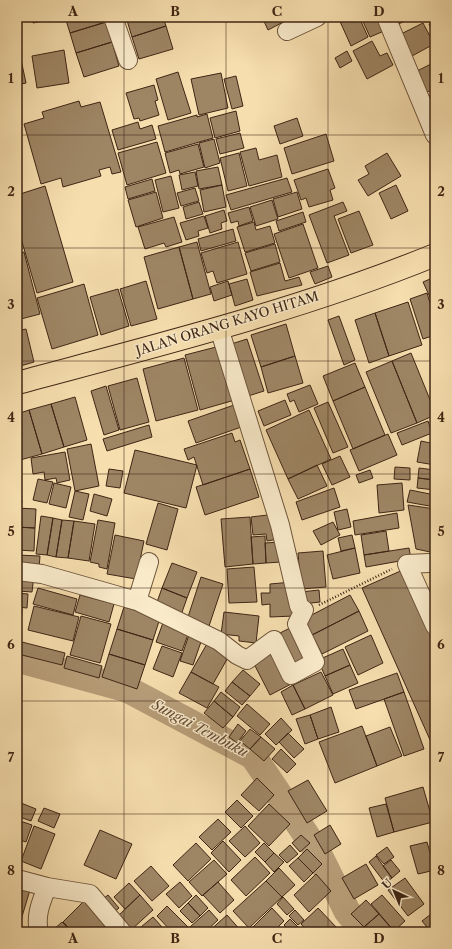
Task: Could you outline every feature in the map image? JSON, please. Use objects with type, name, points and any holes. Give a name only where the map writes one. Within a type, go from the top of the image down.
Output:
[{"type":"main road","name":"JALAN ORANG KAYO HITAM","points":[[17,383],[219,328],[386,275],[435,255]]},
{"type":"street","points":[[114,17],[128,60]]},
{"type":"street","points":[[287,31],[317,17]]},
{"type":"street","points":[[386,17],[435,135]]},
{"type":"street","points":[[17,571],[42,574],[137,601],[219,641],[237,655],[247,660],[274,640],[291,675],[315,662],[297,624],[304,610],[299,606],[280,525],[219,328]]},
{"type":"street","points":[[137,601],[149,562]]},
{"type":"street","points":[[429,563],[407,564],[435,626]]},
{"type":"street","points":[[17,879],[47,887],[90,894],[122,932]]},
{"type":"street","points":[[40,932],[37,924],[40,907],[47,887]]},
{"type":"path","points":[[304,610],[312,608],[389,570],[407,564]]},
{"type":"building","points":[[32,17],[48,17],[48,20],[33,23]]},
{"type":"building","points":[[65,17],[104,17],[106,22],[70,33]]},
{"type":"building","points":[[126,17],[163,17],[166,26],[132,37]]},
{"type":"building","points":[[262,17],[293,17],[268,30]]},
{"type":"building","points":[[338,17],[359,17],[368,37],[351,46]]},
{"type":"building","points":[[361,17],[377,17],[384,31],[370,37]]},
{"type":"building","points":[[392,17],[412,17],[412,18],[396,25]]},
{"type":"building","points":[[435,21],[435,37],[429,24]]},
{"type":"building","points":[[106,22],[112,42],[76,53],[70,33]]},
{"type":"building","points":[[423,23],[434,44],[412,56],[401,34]]},
{"type":"building","points":[[166,26],[173,49],[139,59],[132,37]]},
{"type":"building","points":[[17,41],[26,83],[17,85]]},
{"type":"building","points":[[372,41],[380,56],[387,53],[393,65],[367,79],[353,51]]},
{"type":"building","points":[[112,42],[119,66],[84,77],[76,53]]},
{"type":"building","points":[[64,50],[69,83],[37,88],[32,56]]},
{"type":"building","points":[[347,51],[352,61],[340,68],[335,58]]},
{"type":"building","points":[[435,62],[435,89],[427,92],[417,71]]},
{"type":"building","points":[[178,72],[191,113],[168,120],[156,79]]},
{"type":"building","points":[[221,73],[228,108],[199,115],[191,79]]},
{"type":"building","points":[[236,76],[243,106],[232,109],[224,79]]},
{"type":"building","points":[[154,85],[158,100],[155,101],[159,115],[140,121],[139,118],[134,119],[126,93]]},
{"type":"building","points":[[435,93],[435,108],[429,96]]},
{"type":"building","points":[[79,101],[81,107],[100,102],[121,172],[112,174],[110,167],[99,170],[101,176],[63,187],[61,178],[41,184],[24,124],[44,118],[42,112]]},
{"type":"building","points":[[236,111],[240,131],[215,138],[210,118]]},
{"type":"building","points":[[207,114],[213,138],[165,152],[158,126],[197,115],[197,117]]},
{"type":"building","points":[[297,118],[303,136],[280,144],[274,126]]},
{"type":"building","points":[[138,122],[140,129],[152,125],[156,139],[118,150],[112,130]]},
{"type":"building","points":[[240,133],[244,148],[220,154],[216,139]]},
{"type":"building","points":[[326,134],[334,161],[292,174],[284,148]]},
{"type":"building","points":[[214,139],[220,163],[205,168],[199,143]]},
{"type":"building","points":[[157,142],[166,173],[127,185],[118,153]]},
{"type":"building","points":[[198,144],[204,167],[180,174],[179,170],[170,173],[165,153]]},
{"type":"building","points":[[256,148],[259,160],[277,155],[282,177],[249,186],[240,152]]},
{"type":"building","points":[[239,153],[247,186],[228,191],[220,158]]},
{"type":"building","points":[[387,153],[401,176],[368,196],[358,180],[369,174],[365,166]]},
{"type":"building","points":[[218,167],[222,185],[199,189],[196,171]]},
{"type":"building","points":[[328,169],[335,188],[330,190],[333,200],[309,207],[306,198],[301,200],[294,180]]},
{"type":"building","points":[[195,172],[198,186],[182,190],[179,175]]},
{"type":"building","points":[[171,176],[179,208],[163,212],[155,180]]},
{"type":"building","points":[[287,178],[292,192],[231,210],[226,195]]},
{"type":"building","points":[[152,179],[155,191],[128,199],[125,187]]},
{"type":"building","points":[[222,185],[226,207],[204,212],[200,190]]},
{"type":"building","points":[[396,185],[408,211],[391,219],[379,193]]},
{"type":"building","points":[[45,186],[73,282],[37,293],[17,225],[17,195]]},
{"type":"building","points":[[195,188],[199,201],[181,206],[177,193]]},
{"type":"building","points":[[156,192],[163,218],[136,227],[128,200]]},
{"type":"building","points":[[297,192],[302,209],[278,217],[273,199]]},
{"type":"building","points":[[272,200],[278,219],[256,226],[250,207]]},
{"type":"building","points":[[199,202],[203,214],[186,219],[183,207]]},
{"type":"building","points":[[343,202],[347,211],[334,216],[349,255],[327,263],[309,215]]},
{"type":"building","points":[[249,207],[253,221],[239,226],[238,221],[231,223],[228,213]]},
{"type":"building","points":[[224,210],[227,221],[221,223],[222,229],[210,233],[205,216]]},
{"type":"building","points":[[359,211],[373,245],[351,253],[338,219]]},
{"type":"building","points":[[303,212],[306,222],[279,231],[276,221]]},
{"type":"building","points":[[204,216],[208,228],[198,231],[199,236],[186,240],[180,223]]},
{"type":"building","points":[[174,217],[182,242],[166,247],[164,243],[145,249],[138,227]]},
{"type":"building","points":[[254,222],[256,230],[270,226],[275,243],[245,252],[237,227]]},
{"type":"building","points":[[303,224],[318,268],[289,278],[274,234]]},
{"type":"building","points":[[233,229],[236,241],[201,251],[198,239]]},
{"type":"building","points":[[197,242],[211,294],[193,299],[179,247]]},
{"type":"building","points":[[238,242],[247,274],[217,283],[213,271],[207,273],[201,253]]},
{"type":"building","points":[[275,244],[280,262],[251,271],[245,253]]},
{"type":"building","points":[[179,247],[193,299],[158,309],[144,257]]},
{"type":"building","points":[[24,252],[40,314],[17,320],[17,254]]},
{"type":"building","points":[[280,263],[285,281],[299,277],[302,285],[257,296],[250,272]]},
{"type":"building","points":[[328,266],[332,277],[315,284],[310,272]]},
{"type":"building","points":[[435,277],[435,308],[423,282]]},
{"type":"building","points":[[247,279],[253,300],[235,306],[229,284]]},
{"type":"building","points":[[146,281],[157,319],[131,326],[120,289]]},
{"type":"building","points":[[228,281],[232,295],[214,301],[210,287]]},
{"type":"building","points":[[84,284],[98,335],[52,349],[37,298]]},
{"type":"building","points":[[118,289],[129,326],[101,335],[90,297]]},
{"type":"building","points":[[427,293],[435,319],[435,335],[423,339],[410,299]]},
{"type":"building","points":[[408,302],[422,345],[389,356],[375,313]]},
{"type":"building","points":[[375,313],[389,356],[369,363],[355,320]]},
{"type":"building","points":[[339,316],[355,360],[344,365],[328,320]]},
{"type":"building","points":[[286,324],[295,356],[261,367],[251,335]]},
{"type":"building","points":[[26,329],[34,362],[17,367],[17,331]]},
{"type":"building","points":[[247,339],[264,391],[245,397],[228,345]]},
{"type":"building","points":[[220,346],[235,400],[200,410],[185,355]]},
{"type":"building","points":[[411,353],[435,412],[435,415],[417,423],[392,361]]},
{"type":"building","points":[[295,356],[303,383],[268,393],[261,367]]},
{"type":"building","points":[[184,358],[198,410],[156,421],[143,369]]},
{"type":"building","points":[[392,361],[417,423],[391,433],[366,372]]},
{"type":"building","points":[[355,363],[365,387],[333,401],[323,376]]},
{"type":"building","points":[[137,378],[149,422],[120,430],[108,386]]},
{"type":"building","points":[[310,385],[318,404],[299,412],[294,400],[290,402],[287,394]]},
{"type":"building","points":[[106,386],[119,430],[104,435],[91,391]]},
{"type":"building","points":[[365,387],[385,435],[353,449],[333,401]]},
{"type":"building","points":[[75,397],[87,440],[64,447],[51,404]]},
{"type":"building","points":[[285,400],[291,415],[264,426],[258,411]]},
{"type":"building","points":[[328,402],[348,447],[333,453],[314,408]]},
{"type":"building","points":[[51,404],[64,447],[42,454],[29,410]]},
{"type":"building","points":[[237,404],[244,426],[196,443],[188,421]]},
{"type":"building","points":[[29,410],[42,454],[20,460],[17,450],[17,414]]},
{"type":"building","points":[[309,410],[331,459],[288,479],[266,430]]},
{"type":"building","points":[[428,421],[432,433],[402,445],[397,433]]},
{"type":"building","points":[[149,425],[152,437],[107,451],[103,439]]},
{"type":"building","points":[[232,433],[235,442],[240,440],[250,469],[203,485],[194,457],[188,460],[184,449]]},
{"type":"building","points":[[388,434],[397,455],[359,471],[350,450]]},
{"type":"building","points":[[421,441],[435,444],[435,465],[417,462]]},
{"type":"building","points":[[91,444],[99,486],[75,491],[67,449]]},
{"type":"building","points":[[135,450],[197,465],[186,508],[124,493]]},
{"type":"building","points":[[65,452],[70,480],[57,483],[56,478],[45,480],[44,472],[33,474],[31,458]]},
{"type":"building","points":[[340,456],[350,477],[332,485],[322,464]]},
{"type":"building","points":[[317,465],[327,486],[298,499],[288,479]]},
{"type":"building","points":[[395,467],[410,468],[410,480],[394,479]]},
{"type":"building","points":[[419,468],[435,470],[435,480],[418,478]]},
{"type":"building","points":[[109,469],[123,471],[120,488],[106,486]]},
{"type":"building","points":[[250,469],[259,497],[205,515],[196,487]]},
{"type":"building","points":[[370,470],[373,478],[359,483],[356,475]]},
{"type":"building","points":[[19,478],[22,503],[17,503],[17,479]]},
{"type":"building","points":[[418,478],[435,480],[435,490],[417,488]]},
{"type":"building","points":[[38,479],[53,482],[47,503],[33,500]]},
{"type":"building","points":[[54,483],[71,487],[66,508],[49,504]]},
{"type":"building","points":[[402,483],[404,510],[379,513],[377,485]]},
{"type":"building","points":[[334,488],[340,507],[302,520],[296,502]]},
{"type":"building","points":[[410,490],[435,495],[435,507],[407,502]]},
{"type":"building","points":[[75,491],[89,494],[83,520],[69,517]]},
{"type":"building","points":[[94,494],[112,499],[107,516],[90,511]]},
{"type":"building","points":[[158,503],[178,509],[167,550],[146,544]]},
{"type":"building","points":[[408,505],[435,509],[435,553],[416,549]]},
{"type":"building","points":[[17,508],[36,509],[35,528],[17,527]]},
{"type":"building","points":[[347,509],[351,527],[338,530],[334,512]]},
{"type":"building","points":[[397,513],[399,528],[355,535],[353,521]]},
{"type":"building","points":[[276,514],[279,539],[267,541],[266,534],[253,535],[251,517]]},
{"type":"building","points":[[41,516],[53,518],[47,555],[36,554]]},
{"type":"building","points":[[250,517],[253,564],[225,567],[221,519]]},
{"type":"building","points":[[53,518],[62,520],[56,557],[47,555]]},
{"type":"building","points":[[62,520],[74,521],[68,558],[56,557]]},
{"type":"building","points":[[98,520],[115,523],[107,569],[99,567],[99,564],[90,562]]},
{"type":"building","points":[[74,521],[95,524],[89,561],[68,558]]},
{"type":"building","points":[[333,522],[340,535],[321,545],[313,531]]},
{"type":"building","points":[[17,527],[35,528],[34,551],[17,550]]},
{"type":"building","points":[[386,531],[389,551],[364,555],[361,535]]},
{"type":"building","points":[[115,535],[144,541],[136,579],[107,574]]},
{"type":"building","points":[[352,535],[355,548],[341,551],[338,538]]},
{"type":"building","points":[[265,536],[266,563],[253,564],[251,537]]},
{"type":"building","points":[[279,542],[281,562],[266,563],[265,543]]},
{"type":"building","points":[[355,548],[360,573],[333,579],[327,555]]},
{"type":"building","points":[[409,548],[411,559],[366,567],[364,555]]},
{"type":"building","points":[[323,551],[326,587],[301,589],[298,553]]},
{"type":"building","points":[[17,555],[40,556],[39,569],[17,568]]},
{"type":"building","points":[[172,563],[197,572],[187,598],[162,588]]},
{"type":"building","points":[[254,567],[257,602],[229,603],[227,569]]},
{"type":"building","points":[[405,569],[435,636],[435,751],[362,588]]},
{"type":"building","points":[[17,574],[34,575],[32,592],[17,591]]},
{"type":"building","points":[[201,577],[223,584],[209,626],[187,620]]},
{"type":"building","points":[[292,582],[294,616],[270,617],[270,604],[262,605],[261,593],[270,593],[270,584]]},
{"type":"building","points":[[38,588],[77,599],[73,615],[33,604]]},
{"type":"building","points":[[162,588],[187,598],[181,615],[156,605]]},
{"type":"building","points":[[319,590],[320,602],[303,604],[301,592]]},
{"type":"building","points":[[17,593],[28,594],[27,608],[17,607]]},
{"type":"building","points":[[80,595],[114,604],[109,622],[75,612]]},
{"type":"building","points":[[350,595],[359,611],[312,635],[304,619]]},
{"type":"building","points":[[34,606],[79,617],[73,641],[28,630]]},
{"type":"building","points":[[124,607],[160,618],[153,640],[117,629]]},
{"type":"building","points":[[17,608],[22,609],[20,643],[17,643]]},
{"type":"building","points":[[359,611],[368,631],[322,654],[312,635]]},
{"type":"building","points":[[224,612],[259,616],[256,643],[239,641],[239,636],[221,634]]},
{"type":"building","points":[[81,616],[111,624],[100,663],[70,655]]},
{"type":"building","points":[[164,620],[190,629],[182,651],[156,642]]},
{"type":"building","points":[[292,627],[311,662],[292,671],[274,636]]},
{"type":"building","points":[[117,629],[153,640],[145,665],[109,654]]},
{"type":"building","points":[[190,632],[203,636],[193,665],[180,661]]},
{"type":"building","points":[[371,635],[383,663],[358,675],[345,647]]},
{"type":"building","points":[[22,642],[65,653],[62,665],[18,654]]},
{"type":"building","points":[[208,642],[230,654],[213,684],[191,672]]},
{"type":"building","points":[[162,646],[182,653],[173,677],[153,669]]},
{"type":"building","points":[[275,648],[293,683],[270,695],[252,660]]},
{"type":"building","points":[[343,649],[350,665],[325,676],[318,660]]},
{"type":"building","points":[[109,654],[145,665],[137,689],[102,677]]},
{"type":"building","points":[[67,656],[102,666],[99,678],[64,668]]},
{"type":"building","points":[[350,665],[358,683],[333,694],[325,676]]},
{"type":"building","points":[[243,670],[260,684],[250,696],[232,682]]},
{"type":"building","points":[[191,672],[219,687],[207,708],[179,693]]},
{"type":"building","points":[[321,672],[333,695],[305,709],[293,685]]},
{"type":"building","points":[[397,673],[404,692],[356,709],[349,690]]},
{"type":"building","points":[[232,682],[250,696],[242,705],[225,691]]},
{"type":"building","points":[[293,685],[305,709],[292,715],[281,692]]},
{"type":"building","points":[[221,692],[240,707],[233,717],[214,701]]},
{"type":"building","points":[[404,692],[424,749],[404,756],[384,699]]},
{"type":"building","points":[[214,701],[233,717],[223,728],[204,713]]},
{"type":"building","points":[[247,704],[270,724],[260,735],[237,716]]},
{"type":"building","points":[[331,707],[339,732],[318,739],[310,715]]},
{"type":"building","points":[[310,715],[318,739],[305,744],[296,719]]},
{"type":"building","points":[[281,718],[292,730],[276,745],[265,734]]},
{"type":"building","points":[[238,724],[246,731],[237,743],[229,737]]},
{"type":"building","points":[[362,726],[377,766],[335,783],[319,742]]},
{"type":"building","points":[[390,727],[402,756],[377,766],[366,736]]},
{"type":"building","points":[[250,729],[261,737],[250,749],[240,741]]},
{"type":"building","points":[[288,733],[304,749],[294,758],[279,742]]},
{"type":"building","points":[[261,737],[275,749],[264,761],[250,749]]},
{"type":"building","points":[[281,749],[296,764],[287,773],[272,759]]},
{"type":"building","points":[[257,778],[274,795],[259,811],[241,795]]},
{"type":"building","points":[[308,780],[327,811],[307,823],[288,791]]},
{"type":"building","points":[[423,787],[433,822],[394,832],[385,798]]},
{"type":"building","points":[[237,800],[253,816],[241,828],[225,812]]},
{"type":"building","points":[[21,803],[36,809],[31,821],[17,816]]},
{"type":"building","points":[[269,804],[290,824],[269,846],[248,826]]},
{"type":"building","points":[[386,804],[394,832],[377,837],[369,808]]},
{"type":"building","points":[[44,808],[60,814],[54,828],[38,821]]},
{"type":"building","points":[[218,819],[231,832],[212,850],[199,837]]},
{"type":"building","points":[[17,820],[32,825],[26,842],[17,839]]},
{"type":"building","points":[[330,825],[341,844],[325,854],[314,835]]},
{"type":"building","points":[[34,826],[55,834],[41,869],[21,861]]},
{"type":"building","points":[[245,826],[260,843],[245,857],[229,841]]},
{"type":"building","points":[[100,830],[132,844],[116,879],[84,865]]},
{"type":"building","points":[[301,835],[310,843],[300,852],[292,843]]},
{"type":"building","points":[[223,841],[241,860],[229,872],[211,853]]},
{"type":"building","points":[[427,842],[435,870],[418,874],[410,846]]},
{"type":"building","points":[[196,843],[211,859],[188,881],[173,865]]},
{"type":"building","points":[[264,843],[274,853],[265,862],[255,852]]},
{"type":"building","points":[[290,845],[298,854],[287,863],[279,855]]},
{"type":"building","points":[[387,847],[394,857],[384,864],[376,855]]},
{"type":"building","points":[[307,849],[322,864],[313,873],[298,858]]},
{"type":"building","points":[[274,853],[284,862],[274,872],[265,862]]},
{"type":"building","points":[[376,856],[392,878],[385,883],[369,862]]},
{"type":"building","points":[[255,857],[270,873],[246,896],[231,880]]},
{"type":"building","points":[[298,858],[313,873],[304,882],[289,866]]},
{"type":"building","points":[[214,860],[227,874],[202,896],[189,882]]},
{"type":"building","points":[[391,860],[400,871],[392,878],[383,866]]},
{"type":"building","points":[[366,864],[378,885],[354,899],[342,878]]},
{"type":"building","points":[[151,866],[169,886],[152,901],[134,881]]},
{"type":"building","points":[[279,868],[295,885],[282,897],[266,881]]},
{"type":"building","points":[[316,874],[331,891],[309,912],[294,895]]},
{"type":"building","points":[[405,878],[424,904],[408,916],[388,890]]},
{"type":"building","points":[[266,881],[282,897],[249,928],[233,911]]},
{"type":"building","points":[[180,882],[192,896],[179,908],[166,894]]},
{"type":"building","points":[[218,882],[234,900],[220,913],[203,895]]},
{"type":"building","points":[[129,883],[140,895],[125,909],[114,897]]},
{"type":"building","points":[[17,886],[30,890],[21,920],[17,919]]},
{"type":"building","points":[[108,895],[119,908],[110,915],[99,902]]},
{"type":"building","points":[[140,895],[153,910],[131,930],[118,916]]},
{"type":"building","points":[[196,895],[208,908],[200,916],[188,903]]},
{"type":"building","points":[[382,895],[405,921],[394,931],[371,904]]},
{"type":"building","points":[[283,897],[294,909],[287,915],[277,904]]},
{"type":"building","points":[[85,900],[108,923],[99,932],[73,932],[63,922]]},
{"type":"building","points":[[366,900],[379,914],[364,927],[351,914]]},
{"type":"building","points":[[188,903],[200,916],[192,923],[180,911]]},
{"type":"building","points":[[167,906],[193,932],[172,932],[157,916]]},
{"type":"building","points":[[272,908],[284,921],[273,932],[251,932],[250,930]]},
{"type":"building","points":[[318,908],[337,928],[332,932],[308,932],[301,924]]},
{"type":"building","points":[[209,910],[218,920],[205,932],[195,932],[190,927]]},
{"type":"building","points":[[295,910],[304,920],[298,925],[289,916]]},
{"type":"building","points":[[435,911],[435,932],[431,932],[422,921]]},
{"type":"building","points":[[379,914],[391,928],[387,932],[368,932],[364,927]]},
{"type":"building","points":[[227,915],[242,932],[208,932]]},
{"type":"building","points":[[153,917],[162,927],[156,932],[135,932]]},
{"type":"building","points":[[290,919],[299,928],[294,932],[291,932],[284,925]]},
{"type":"building","points":[[62,922],[72,932],[52,932],[52,931]]},
{"type":"waterway","name":"Sungai Tembuku","points":[[17,659],[127,689],[253,756],[317,851],[347,911],[364,932]]}]
